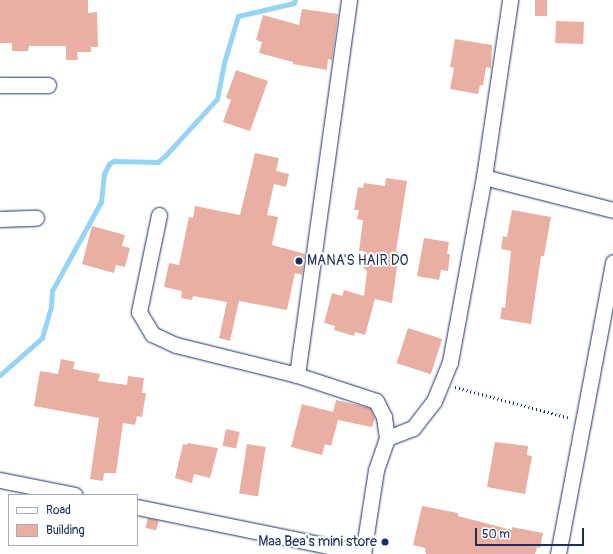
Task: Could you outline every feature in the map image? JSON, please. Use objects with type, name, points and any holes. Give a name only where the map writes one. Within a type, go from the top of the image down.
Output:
[{"type":"street","points":[[297,375],[349,0]]},
{"type":"street","points":[[387,438],[413,428],[434,401],[450,362],[484,177],[510,0]]},
{"type":"street","points":[[0,85],[48,85]]},
{"type":"street","points":[[484,177],[613,210]]},
{"type":"street","points":[[138,508],[363,554],[376,470],[387,438],[384,417],[376,401],[297,375],[176,345],[152,334],[139,312],[159,215]]},
{"type":"street","points":[[0,218],[36,218]]},
{"type":"street","points":[[558,554],[613,262]]},
{"type":"street","points":[[0,480],[71,494]]},
{"type":"path","points":[[441,384],[583,422]]},
{"type":"building","points":[[0,0],[88,0],[88,13],[97,12],[98,47],[91,47],[91,52],[77,52],[78,60],[66,60],[66,46],[29,46],[28,51],[12,51],[12,43],[0,43]]},
{"type":"building","points":[[535,0],[547,0],[547,16],[535,16]]},
{"type":"building","points":[[302,9],[338,14],[332,60],[328,59],[327,70],[293,64],[293,62],[259,53],[262,42],[256,40],[263,15],[299,25]]},
{"type":"building","points":[[556,21],[584,22],[583,44],[555,43]]},
{"type":"building","points":[[455,39],[492,45],[491,68],[486,67],[483,86],[480,85],[478,94],[450,89],[454,68],[450,67]]},
{"type":"building","points":[[236,70],[268,81],[250,131],[223,122],[231,100],[226,98]]},
{"type":"building","points":[[255,153],[279,158],[276,171],[289,174],[286,187],[274,184],[267,215],[278,217],[272,245],[305,254],[302,275],[295,273],[287,310],[239,301],[230,341],[219,338],[227,302],[193,296],[192,300],[181,298],[182,291],[164,287],[169,263],[179,265],[189,217],[193,218],[195,206],[240,215]]},
{"type":"building","points":[[386,178],[407,181],[396,251],[399,252],[392,303],[375,299],[365,335],[355,332],[354,336],[334,330],[335,326],[324,323],[332,293],[342,296],[344,290],[364,296],[367,271],[363,267],[364,251],[359,251],[363,220],[357,219],[359,210],[354,210],[358,187],[363,188],[364,183],[385,186]]},
{"type":"building","points":[[512,210],[551,217],[544,256],[541,256],[531,324],[500,319],[502,307],[505,308],[511,251],[501,249],[503,236],[507,237]]},
{"type":"building","points":[[92,226],[125,235],[122,246],[130,248],[125,267],[116,265],[114,273],[82,264]]},
{"type":"building","points":[[424,238],[449,242],[447,254],[450,254],[448,271],[441,270],[439,280],[417,276]]},
{"type":"building","points":[[408,328],[442,339],[431,374],[397,363]]},
{"type":"building","points":[[61,359],[75,362],[73,369],[100,374],[98,381],[127,385],[128,376],[144,378],[142,393],[146,393],[142,417],[137,416],[135,425],[123,423],[116,473],[104,473],[103,481],[90,479],[99,418],[34,406],[40,371],[58,374]]},
{"type":"building","points":[[336,400],[370,408],[375,418],[372,427],[338,420],[331,446],[325,444],[322,455],[291,447],[302,404],[333,412]]},
{"type":"building","points":[[226,429],[240,432],[236,449],[222,446]]},
{"type":"building","points":[[495,442],[528,446],[527,455],[532,456],[525,494],[487,487]]},
{"type":"building","points":[[188,443],[218,448],[210,478],[194,474],[192,483],[175,478],[183,444],[187,445]]},
{"type":"building","points":[[247,444],[266,447],[258,496],[239,493]]},
{"type":"building","points":[[422,506],[458,513],[458,516],[512,530],[512,527],[543,533],[540,548],[537,547],[535,554],[426,554],[425,548],[413,545]]},
{"type":"building","points":[[148,518],[159,521],[156,531],[145,528]]},
{"type":"waterway","points":[[0,375],[42,338],[51,306],[52,291],[101,202],[104,174],[109,164],[114,161],[158,162],[166,155],[217,99],[224,63],[238,16],[294,3],[295,0]]},
{"type":"place","name":"MANA'S HAIR DO","points":[[299,261]]},
{"type":"place","name":"Maa Bea's mini store","points":[[385,542]]}]
